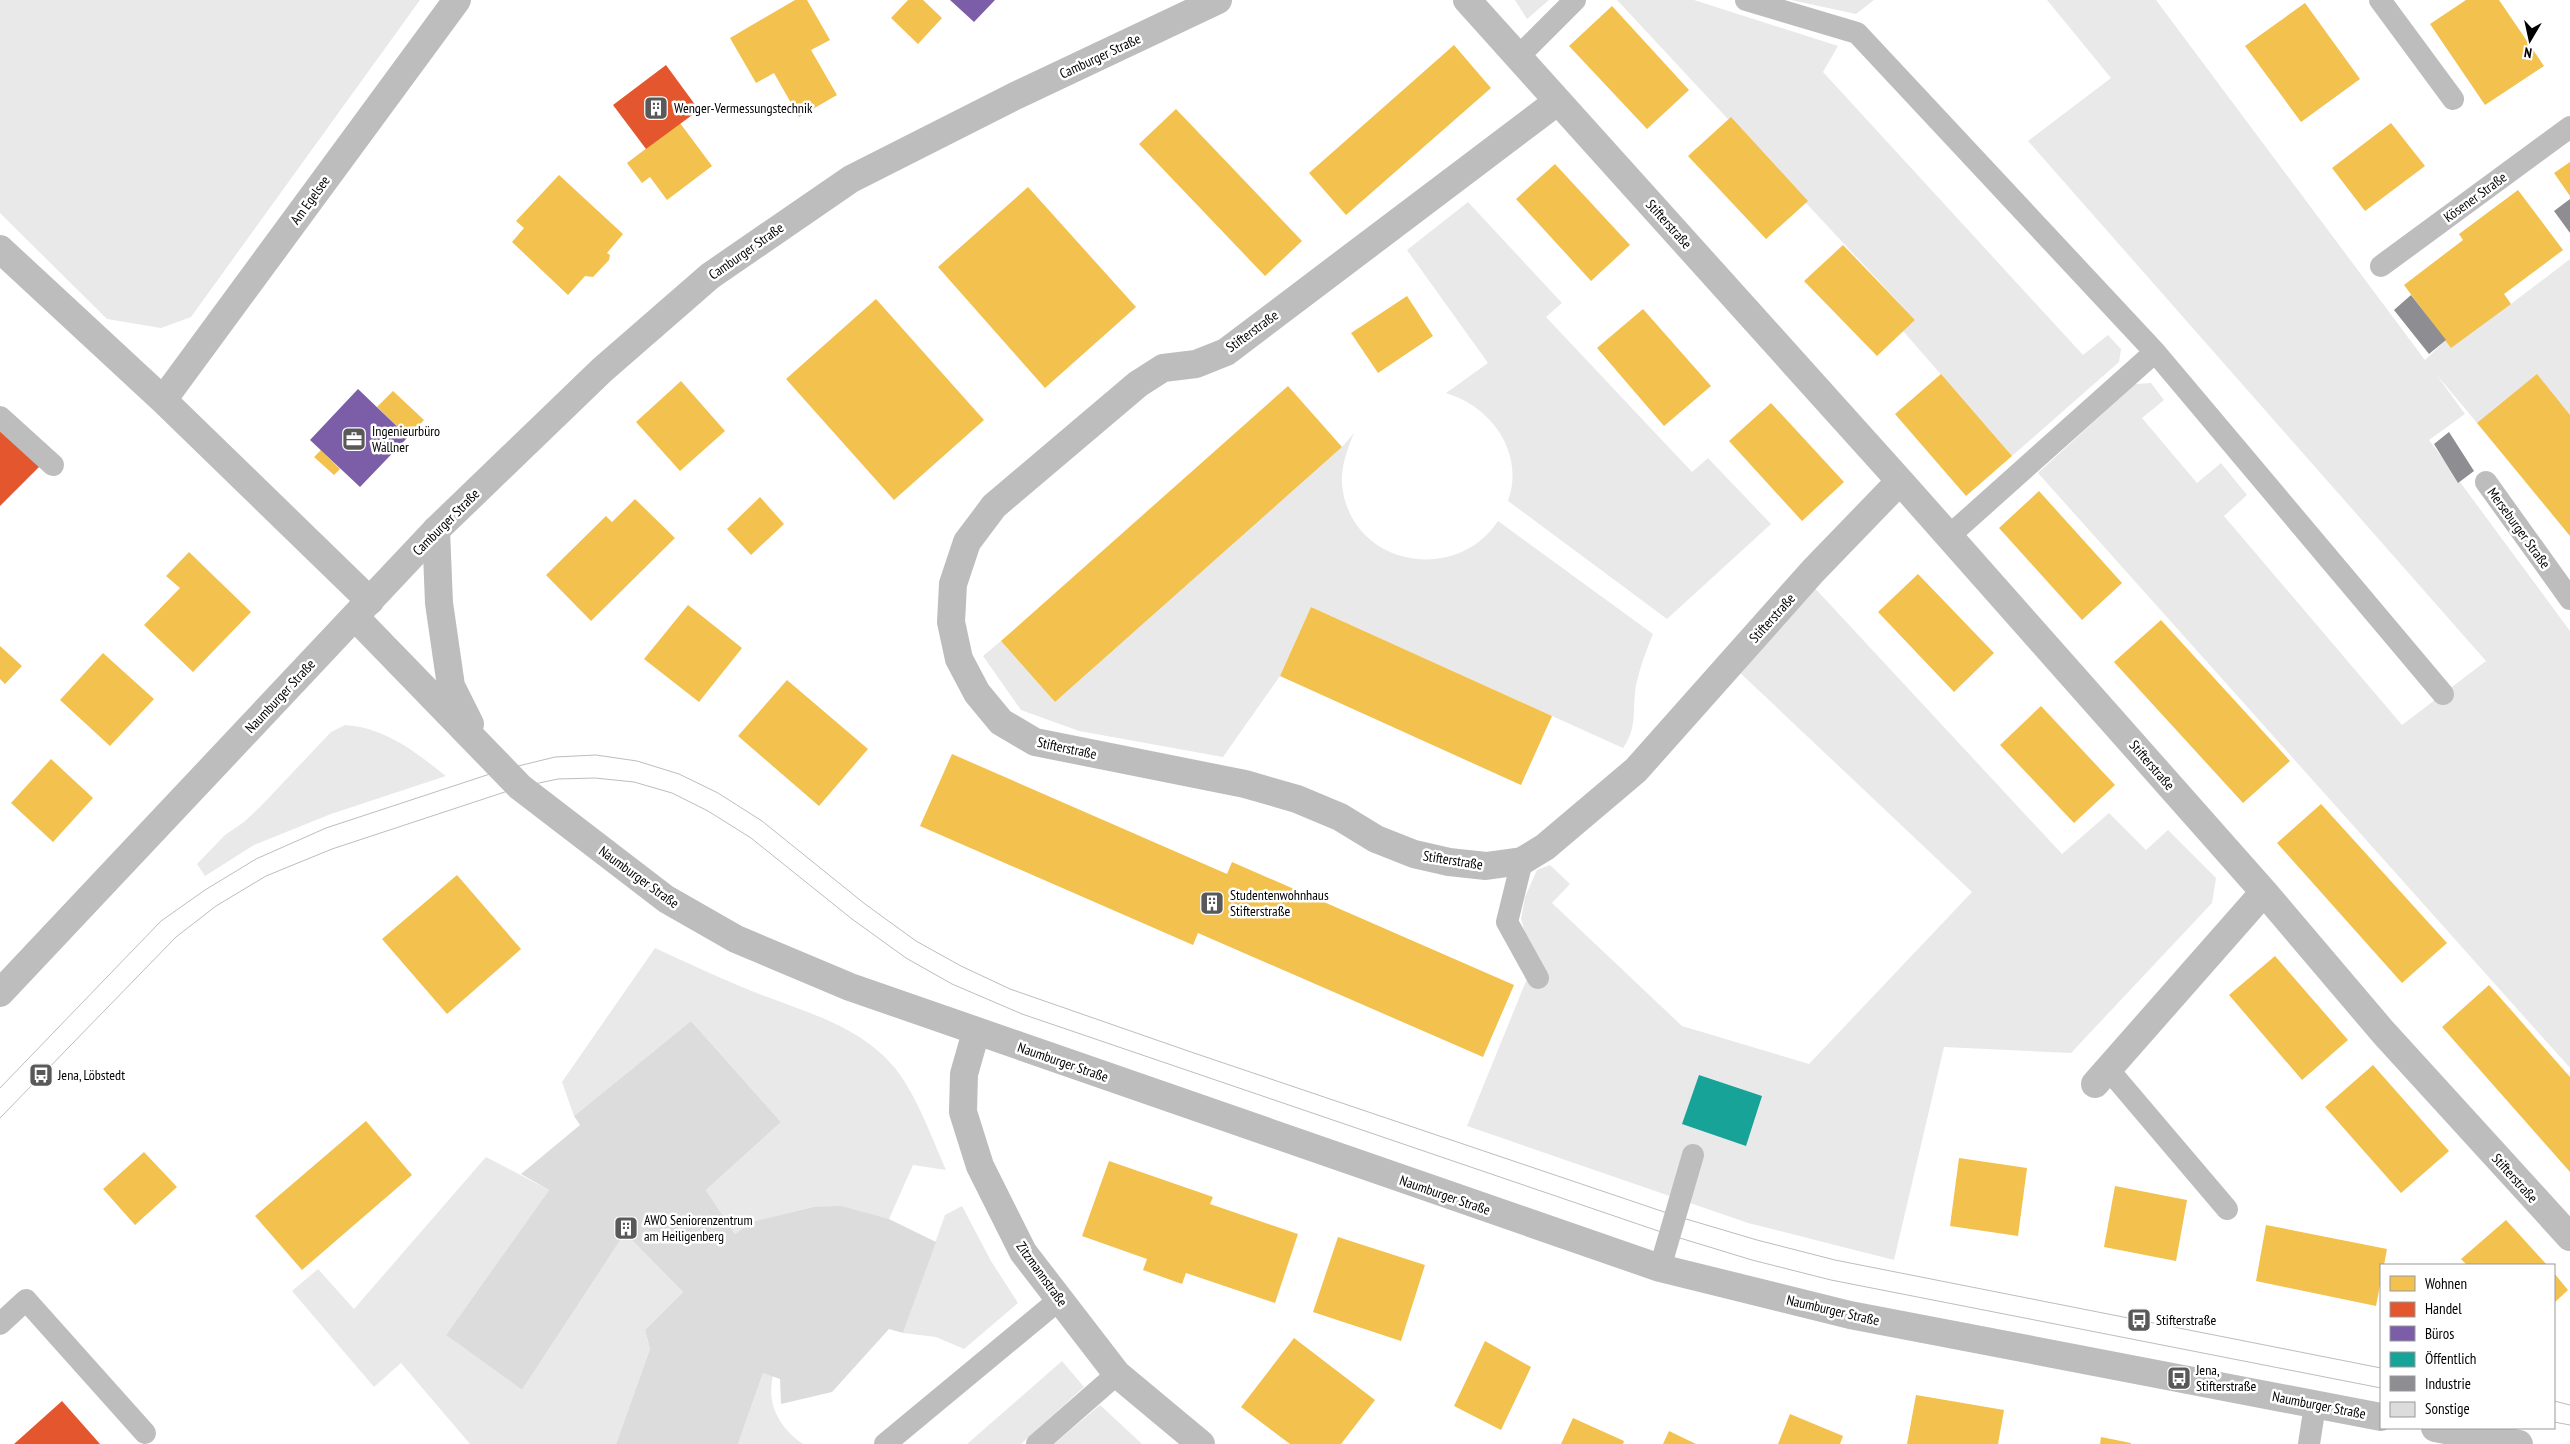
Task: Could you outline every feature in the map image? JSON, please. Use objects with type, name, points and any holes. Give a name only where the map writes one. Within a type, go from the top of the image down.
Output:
[{"type":"street","name":"Am Egelsee","points":[[163,400],[457,0]]},
{"type":"street","name":"Stifterstraße","points":[[1467,0],[1900,480],[2264,892],[2383,1032],[2570,1237]]},
{"type":"street","name":"Camburger Straße","points":[[362,609],[436,530],[602,370],[710,276],[851,179],[1015,96],[1206,3]]},
{"type":"street","name":"Stifterstraße","points":[[1558,101],[1226,352],[1196,364],[1163,368],[1138,384],[994,506],[967,542],[953,584],[951,622],[959,659],[977,693],[1001,722],[1035,742],[1245,784],[1297,799],[1340,817],[1376,839],[1414,854],[1486,866],[1522,861],[1545,847],[1636,770],[1806,578],[1900,480]]},
{"type":"street","points":[[0,249],[163,400],[362,609]]},
{"type":"street","points":[[436,530],[439,603],[451,686],[482,748]]},
{"type":"street","name":"Naumburger Straße","points":[[0,993],[362,609],[482,748],[536,801],[666,899],[736,939],[850,987],[1660,1268],[1850,1315],[2380,1418]]},
{"type":"street","points":[[2102,1077],[2264,892]]},
{"type":"street","name":"Zitzmannstraße","points":[[976,1032],[964,1074],[963,1112],[980,1166],[1023,1252],[1117,1374],[1192,1441]]},
{"type":"street","points":[[2440,1429],[2519,1444]]},
{"type":"lane","points":[[1518,57],[1575,0]]},
{"type":"lane","points":[[1746,0],[1857,33],[2155,352],[2443,694]]},
{"type":"lane","points":[[2383,1],[2453,99]]},
{"type":"lane","name":"Kösener Straße","points":[[2381,266],[2570,127]]},
{"type":"lane","points":[[1949,536],[2155,352]]},
{"type":"lane","points":[[0,418],[53,465]]},
{"type":"lane","name":"Merseburger Straße","points":[[2486,482],[2570,599]]},
{"type":"lane","points":[[1522,861],[1507,922],[1538,978]]},
{"type":"lane","points":[[2102,1077],[2227,1209]]},
{"type":"lane","points":[[1660,1268],[1693,1155]]},
{"type":"lane","points":[[885,1444],[1060,1299]]},
{"type":"lane","points":[[0,1324],[26,1300],[145,1433]]},
{"type":"lane","points":[[1037,1444],[1117,1374]]},
{"type":"lane","points":[[2309,1444],[2315,1405]]},
{"type":"shaded area","points":[[0,0],[420,0],[191,317],[161,328],[107,319],[0,213]]},
{"type":"shaded area","points":[[1515,0],[1549,0],[1527,19]]},
{"type":"shaded area","points":[[1617,0],[1694,0],[1838,46],[1823,72],[2083,355],[2108,335],[2121,349],[2119,362],[2012,456],[1903,331],[1915,320]]},
{"type":"shaded area","points":[[1791,0],[1874,0],[1856,14]]},
{"type":"shaded area","points":[[2047,0],[2156,0],[2425,360],[2446,340],[2511,304],[2570,259],[2570,415],[2477,423],[2436,374],[2465,414],[2429,440],[2570,631],[2570,1068],[2038,473],[2135,384],[2151,383],[2164,400],[2142,418],[2197,483],[2221,463],[2247,495],[2224,516],[2402,725],[2486,661],[2028,141],[2111,78]]},
{"type":"shaded area","points":[[1468,202],[1562,303],[1546,317],[1692,472],[1708,458],[1771,524],[1667,619],[1508,501],[1512,483],[1512,466],[1508,449],[1501,434],[1477,409],[1463,400],[1446,393],[1488,363],[1407,250]]},
{"type":"shaded area","points":[[1354,433],[1347,452],[1342,477],[1349,512],[1363,533],[1383,548],[1406,557],[1432,559],[1456,554],[1479,541],[1498,521],[1653,634],[1643,659],[1636,685],[1631,733],[1623,748],[1311,607],[1280,676],[1223,757],[1079,731],[1021,710],[983,656],[1001,641],[1055,702],[1342,447]]},
{"type":"shaded area","points":[[1811,584],[2062,854],[2109,813],[2146,850],[2168,830],[2216,878],[2212,903],[2071,1053],[1944,1047],[1894,1260],[1748,1223],[1467,1126],[1526,981],[1538,978],[1521,919],[1525,897],[1537,870],[1550,865],[1570,884],[1552,903],[1682,1026],[1809,1064],[1972,892],[1735,668]]},
{"type":"shaded area","points":[[345,725],[374,731],[399,742],[446,776],[331,814],[254,845],[205,876],[197,864],[225,835],[244,822],[261,806],[331,732]]},
{"type":"shaded area","points":[[655,948],[742,987],[824,1018],[844,1028],[880,1052],[895,1068],[911,1092],[946,1170],[913,1165],[889,1219],[813,1207],[751,1222],[735,1234],[706,1190],[781,1122],[691,1021],[574,1116],[562,1082]]},
{"type":"shaded area","points":[[486,1157],[549,1190],[446,1335],[522,1390],[625,1233],[683,1292],[645,1330],[650,1349],[616,1444],[470,1444],[401,1363],[374,1387],[292,1291],[318,1269],[354,1309]]},
{"type":"shaded area","points":[[962,1206],[991,1261],[1018,1303],[964,1349],[936,1337],[903,1333],[945,1215]]},
{"type":"shaded area","points":[[1062,1361],[1084,1387],[1021,1444],[967,1444]]},
{"type":"shaded area","points":[[763,1373],[773,1376],[771,1397],[777,1415],[788,1431],[803,1444],[738,1444]]},
{"type":"shaded area","points":[[1100,1405],[1142,1444],[1054,1444]]},
{"type":"building: Wohnen","points":[[795,0],[807,0],[830,40],[811,50],[837,95],[799,117],[774,73],[756,83],[730,38]]},
{"type":"building: Wohnen","points":[[908,0],[923,0],[942,18],[918,44],[891,18]]},
{"type":"building: Wohnen","points":[[2466,0],[2499,0],[2544,66],[2485,105],[2430,24]]},
{"type":"building: Wohnen","points":[[2305,3],[2360,79],[2301,122],[2245,46]]},
{"type":"building: Wohnen","points":[[1612,6],[1689,90],[1647,129],[1569,46]]},
{"type":"building: Wohnen","points":[[1454,45],[1491,88],[1346,215],[1309,173]]},
{"type":"building: Wohnen","points":[[1176,109],[1302,241],[1265,276],[1139,144]]},
{"type":"building: Wohnen","points":[[1731,117],[1808,201],[1766,239],[1688,156]]},
{"type":"building: Wohnen","points":[[680,123],[712,166],[667,200],[650,177],[642,183],[627,163]]},
{"type":"building: Wohnen","points":[[2391,123],[2425,166],[2365,211],[2332,168]]},
{"type":"building: Wohnen","points":[[2570,162],[2570,196],[2554,173]]},
{"type":"building: Wohnen","points":[[1555,164],[1630,245],[1591,281],[1516,199]]},
{"type":"building: Wohnen","points":[[559,175],[623,234],[607,253],[610,255],[609,260],[593,277],[585,276],[568,295],[512,242],[524,228],[516,221]]},
{"type":"building: Wohnen","points":[[1028,187],[1136,307],[1045,388],[938,267]]},
{"type":"building: Wohnen","points":[[2518,190],[2563,250],[2504,294],[2511,304],[2451,348],[2404,285],[2463,240],[2459,234]]},
{"type":"building: Wohnen","points":[[1843,245],[1915,320],[1877,356],[1804,281]]},
{"type":"building: Wohnen","points":[[1407,296],[1433,336],[1378,373],[1351,333]]},
{"type":"building: Wohnen","points":[[876,299],[984,420],[894,500],[786,379]]},
{"type":"building: Wohnen","points":[[1643,309],[1711,386],[1664,426],[1597,348]]},
{"type":"building: Wohnen","points":[[1941,374],[2012,456],[1966,496],[1895,414]]},
{"type":"building: Wohnen","points":[[2537,374],[2570,415],[2570,536],[2477,423]]},
{"type":"building: Wohnen","points":[[681,381],[725,431],[680,471],[636,422]]},
{"type":"building: Wohnen","points":[[1288,386],[1342,447],[1055,702],[1001,641]]},
{"type":"building: Wohnen","points":[[393,391],[424,420],[408,437],[377,407]]},
{"type":"building: Wohnen","points":[[1771,403],[1844,482],[1802,521],[1729,441]]},
{"type":"building: Wohnen","points":[[321,450],[340,469],[334,475],[314,457]]},
{"type":"building: Wohnen","points":[[2039,491],[2122,583],[2082,620],[1999,528]]},
{"type":"building: Wohnen","points":[[760,497],[784,524],[751,555],[727,529]]},
{"type":"building: Wohnen","points":[[635,499],[675,538],[591,621],[546,575],[606,516],[612,522]]},
{"type":"building: Wohnen","points":[[189,552],[251,612],[193,672],[144,625],[180,588],[166,576]]},
{"type":"building: Wohnen","points":[[1918,574],[1994,653],[1954,692],[1878,612]]},
{"type":"building: Wohnen","points":[[688,605],[742,648],[699,702],[644,659]]},
{"type":"building: Wohnen","points":[[1311,607],[1552,716],[1521,785],[1280,676]]},
{"type":"building: Wohnen","points":[[2161,620],[2290,761],[2243,803],[2114,662]]},
{"type":"building: Wohnen","points":[[0,646],[22,666],[5,684],[0,679]]},
{"type":"building: Wohnen","points":[[103,653],[154,699],[110,746],[60,700]]},
{"type":"building: Wohnen","points":[[787,680],[868,749],[819,806],[738,736]]},
{"type":"building: Wohnen","points":[[2041,706],[2115,785],[2074,823],[2000,745]]},
{"type":"building: Wohnen","name":"Studentenwohnhaus Stifterstraße","points":[[952,754],[1227,874],[1232,862],[1514,985],[1483,1057],[1198,933],[1193,945],[920,826]]},
{"type":"building: Wohnen","points":[[51,759],[93,798],[53,842],[11,803]]},
{"type":"building: Wohnen","points":[[2321,804],[2447,943],[2402,983],[2277,843]]},
{"type":"building: Wohnen","points":[[457,875],[521,949],[447,1014],[382,939]]},
{"type":"building: Wohnen","points":[[2275,956],[2348,1040],[2302,1080],[2229,995]]},
{"type":"building: Wohnen","points":[[2489,985],[2570,1077],[2570,1172],[2442,1027]]},
{"type":"building: Wohnen","points":[[2373,1065],[2449,1151],[2401,1193],[2325,1107]]},
{"type":"building: Wohnen","points":[[366,1121],[412,1175],[302,1270],[255,1216]]},
{"type":"building: Wohnen","points":[[144,1152],[177,1187],[135,1225],[103,1189]]},
{"type":"building: Wohnen","points":[[1959,1158],[2027,1168],[2018,1236],[1950,1226]]},
{"type":"building: Wohnen","points":[[1109,1161],[1213,1197],[1210,1204],[1298,1234],[1275,1303],[1186,1273],[1182,1284],[1143,1270],[1147,1259],[1082,1236]]},
{"type":"building: Wohnen","points":[[2115,1186],[2187,1200],[2176,1261],[2104,1247]]},
{"type":"building: Wohnen","points":[[2506,1220],[2546,1264],[2466,1264],[2461,1259]]},
{"type":"building: Wohnen","points":[[2266,1225],[2387,1249],[2384,1264],[2380,1264],[2380,1285],[2376,1306],[2256,1281]]},
{"type":"building: Wohnen","points":[[1338,1237],[1425,1265],[1401,1341],[1313,1312]]},
{"type":"building: Wohnen","points":[[2555,1274],[2568,1290],[2555,1302]]},
{"type":"building: Wohnen","points":[[1294,1338],[1375,1400],[1341,1444],[1290,1444],[1241,1407]]},
{"type":"building: Wohnen","points":[[1485,1341],[1531,1367],[1501,1430],[1454,1406]]},
{"type":"building: Wohnen","points":[[1916,1395],[2004,1410],[1998,1444],[1907,1444]]},
{"type":"building: Wohnen","points":[[1790,1414],[1843,1436],[1840,1444],[1778,1444]]},
{"type":"building: Wohnen","points":[[1573,1418],[1624,1441],[1623,1444],[1561,1444]]},
{"type":"building: Wohnen","points":[[1669,1431],[1696,1444],[1663,1444]]},
{"type":"building: Wohnen","points":[[2101,1437],[2131,1443],[2131,1444],[2100,1444]]},
{"type":"building: Handel","name":"Wenger-Vermessungstechnik","points":[[666,65],[699,110],[646,149],[613,105]]},
{"type":"building: Handel","points":[[0,426],[40,466],[0,506]]},
{"type":"building: Handel","points":[[62,1401],[100,1444],[14,1444]]},
{"type":"building: Büros","points":[[950,0],[995,0],[974,22]]},
{"type":"building: Büros","points":[[358,389],[408,437],[360,487],[310,440]]},
{"type":"building: Öffentlich","points":[[1699,1075],[1762,1096],[1746,1146],[1682,1124]]},
{"type":"building: Industrie","points":[[2570,199],[2570,233],[2554,211]]},
{"type":"building: Industrie","points":[[2411,295],[2446,340],[2429,354],[2394,310]]},
{"type":"building: Industrie","points":[[2449,432],[2474,471],[2458,483],[2434,444]]},
{"type":"building: Sonstige","name":"AWO Seniorenzentrum am Heiligenberg","points":[[691,1021],[781,1122],[706,1190],[735,1234],[751,1222],[813,1207],[841,1206],[889,1219],[936,1242],[903,1333],[889,1329],[832,1392],[781,1404],[780,1379],[763,1373],[738,1444],[616,1444],[650,1349],[645,1330],[683,1292],[625,1233],[522,1390],[446,1335],[549,1190],[521,1174],[580,1125],[574,1116]]},
{"type":"tram line","points":[[0,1088],[161,921],[205,890],[256,859],[326,828],[502,770],[555,757],[596,755],[637,761],[679,774],[718,793],[762,821],[865,904],[916,941],[961,966],[1010,989],[1191,1052],[1676,1216],[1757,1240],[1835,1260],[2380,1368]]},
{"type":"tram line","points":[[0,1118],[176,937],[216,906],[266,876],[332,849],[520,787],[558,779],[595,778],[634,782],[672,793],[708,811],[751,838],[852,919],[906,958],[952,984],[1022,1014],[1670,1235],[1752,1260],[1831,1280],[2380,1388]]},
{"type":"tram line","points":[[2555,1401],[2570,1405]]},
{"type":"tram line","points":[[2555,1422],[2570,1425]]},
{"type":"place","name":"Wenger-Vermessungstechnik","points":[[656,108]]},
{"type":"place","name":"Ingenieurbüro Wallner","points":[[354,439]]},
{"type":"place","name":"Studentenwohnhaus Stifterstraße","points":[[1212,903]]},
{"type":"place","name":"Jena, Löbstedt","points":[[41,1075]]},
{"type":"place","name":"AWO Seniorenzentrum am Heiligenberg","points":[[626,1228]]},
{"type":"place","name":"Stifterstraße","points":[[2139,1320]]},
{"type":"place","name":"Jena, Stifterstraße","points":[[2179,1378]]}]
